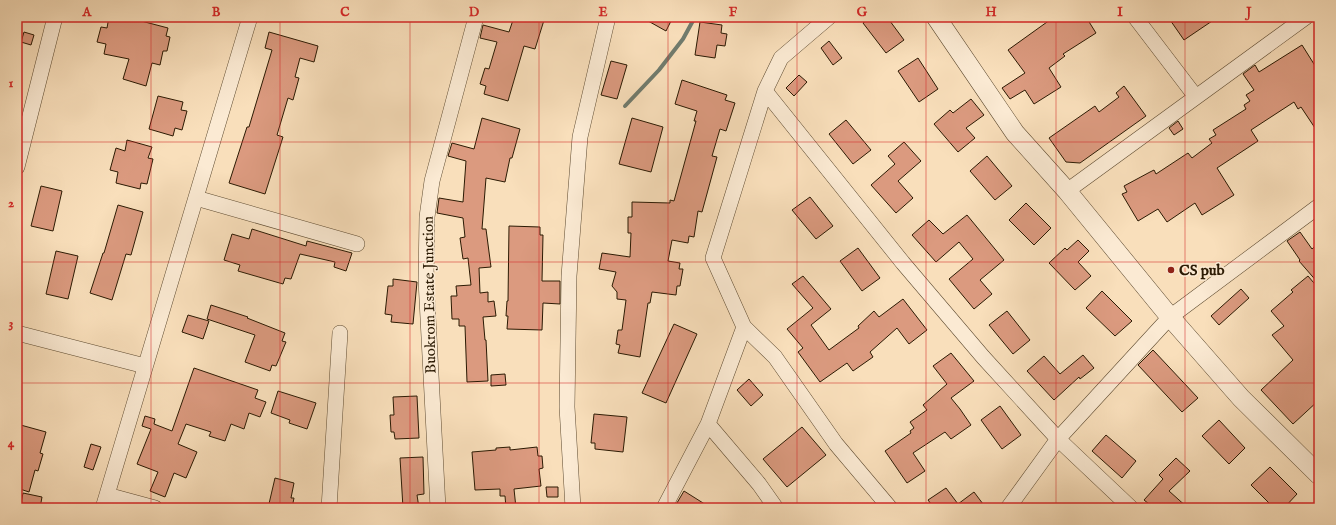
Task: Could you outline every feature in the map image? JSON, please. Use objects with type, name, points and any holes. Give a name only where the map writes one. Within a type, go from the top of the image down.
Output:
[{"type":"street","points":[[17,167],[55,17]]},
{"type":"street","points":[[155,508],[105,501],[250,17]]},
{"type":"street","name":"Buokrom Estate Junction","points":[[438,508],[426,280],[427,217],[432,181],[476,17]]},
{"type":"street","points":[[573,508],[567,407],[569,276],[580,137],[608,17]]},
{"type":"street","points":[[829,17],[781,58],[765,91],[714,258],[744,327],[775,357],[836,444],[890,508]]},
{"type":"street","points":[[936,17],[1015,133],[1067,191],[1170,317],[1241,398],[1319,475]]},
{"type":"street","points":[[1135,17],[1196,98]]},
{"type":"street","points":[[1067,191],[1306,17]]},
{"type":"street","points":[[765,91],[903,263],[983,357],[1058,439],[1131,508]]},
{"type":"street","points":[[196,198],[357,244]]},
{"type":"street","points":[[1008,508],[1058,439],[1170,317],[1318,209]]},
{"type":"street","points":[[664,508],[708,424],[744,327]]},
{"type":"street","points":[[17,333],[145,366]]},
{"type":"street","points":[[329,508],[340,333]]},
{"type":"street","points":[[708,424],[760,484],[776,508]]},
{"type":"building","points":[[109,17],[126,17],[168,28],[166,36],[170,37],[167,51],[163,51],[160,65],[152,63],[146,86],[123,79],[129,59],[104,54],[106,44],[97,42],[101,27],[107,28]]},
{"type":"building","points":[[514,17],[545,17],[535,49],[524,46],[508,101],[484,94],[486,86],[480,84],[485,68],[489,69],[497,42],[480,38],[483,25],[509,32]]},
{"type":"building","points":[[641,17],[673,17],[666,31]]},
{"type":"building","points":[[871,17],[887,17],[904,40],[886,53],[863,23]]},
{"type":"building","points":[[1054,17],[1086,17],[1096,33],[1063,54],[1065,56],[1049,68],[1061,87],[1034,104],[1025,90],[1010,99],[1002,88],[1025,73],[1008,50]]},
{"type":"building","points":[[1168,17],[1218,17],[1184,40]]},
{"type":"building","points":[[700,22],[722,25],[721,33],[727,34],[725,46],[717,45],[715,58],[695,55]]},
{"type":"building","points":[[24,32],[34,35],[31,45],[21,42]]},
{"type":"building","points":[[269,32],[318,46],[314,62],[300,58],[295,77],[299,78],[293,100],[288,98],[277,135],[283,137],[265,194],[229,183],[247,127],[249,127],[272,50],[265,48]]},
{"type":"building","points":[[829,41],[842,58],[833,65],[821,48]]},
{"type":"building","points":[[1302,45],[1319,72],[1319,134],[1301,107],[1298,109],[1294,102],[1251,130],[1258,141],[1217,168],[1234,195],[1202,215],[1195,203],[1167,222],[1158,209],[1138,221],[1122,194],[1127,192],[1124,186],[1154,170],[1156,174],[1188,153],[1192,158],[1212,143],[1209,139],[1216,135],[1213,130],[1246,109],[1244,105],[1250,101],[1246,95],[1254,90],[1243,74],[1255,65],[1259,72]]},
{"type":"building","points":[[918,58],[938,89],[919,102],[898,71]]},
{"type":"building","points":[[611,61],[627,65],[617,99],[601,95]]},
{"type":"building","points":[[799,75],[807,82],[794,96],[786,88]]},
{"type":"building","points":[[682,80],[727,95],[725,100],[735,103],[726,131],[720,129],[712,156],[717,157],[702,212],[698,211],[694,237],[689,236],[688,243],[672,240],[668,261],[680,263],[679,269],[683,269],[680,286],[677,286],[676,295],[652,292],[650,303],[648,303],[640,357],[618,353],[620,345],[616,344],[618,330],[622,330],[626,300],[617,299],[617,292],[612,286],[616,272],[599,269],[602,253],[630,257],[631,233],[628,233],[628,217],[632,217],[632,202],[670,203],[670,200],[674,201],[696,121],[694,121],[697,111],[675,104]]},
{"type":"building","points":[[1124,86],[1146,116],[1080,163],[1066,162],[1049,138],[1095,106],[1099,112],[1119,97],[1116,93]]},
{"type":"building","points":[[158,96],[183,102],[181,110],[187,111],[182,130],[175,128],[173,136],[149,129]]},
{"type":"building","points":[[971,99],[984,115],[966,128],[975,138],[958,152],[934,124],[950,110],[953,113]]},
{"type":"building","points":[[482,118],[520,129],[512,158],[510,158],[505,182],[486,178],[482,229],[486,229],[491,267],[479,268],[480,293],[488,292],[488,302],[494,301],[496,316],[483,317],[488,381],[467,382],[465,326],[459,326],[459,319],[452,319],[451,296],[457,296],[456,286],[471,285],[468,258],[463,259],[460,238],[465,237],[463,218],[437,213],[439,198],[463,202],[466,161],[448,156],[452,143],[474,149]]},
{"type":"building","points":[[632,118],[663,127],[651,172],[619,164]]},
{"type":"building","points":[[846,120],[871,150],[853,164],[829,134]]},
{"type":"building","points":[[1178,121],[1183,129],[1174,135],[1169,128]]},
{"type":"building","points":[[127,140],[152,147],[148,158],[153,159],[147,184],[141,183],[140,189],[116,183],[118,172],[110,170],[116,148],[125,151]]},
{"type":"building","points":[[904,142],[921,161],[898,181],[913,198],[896,213],[871,185],[895,164],[888,156]]},
{"type":"building","points":[[987,156],[1012,186],[995,200],[970,171]]},
{"type":"building","points":[[41,186],[62,191],[53,231],[31,226]]},
{"type":"building","points":[[810,197],[833,226],[816,239],[792,210]]},
{"type":"building","points":[[1026,203],[1051,228],[1034,245],[1009,220]]},
{"type":"building","points":[[118,205],[143,212],[131,255],[126,254],[112,300],[90,293],[104,253]]},
{"type":"building","points":[[967,215],[1004,260],[980,280],[992,294],[974,309],[949,279],[973,259],[959,242],[936,262],[912,235],[929,220],[943,234]]},
{"type":"building","points":[[509,226],[540,227],[540,235],[543,235],[542,281],[560,281],[560,304],[543,303],[542,330],[507,329],[508,316],[506,316],[508,301]]},
{"type":"building","points":[[252,229],[306,246],[307,241],[352,253],[346,271],[334,267],[335,262],[300,254],[291,279],[285,278],[283,284],[238,271],[240,265],[224,260],[232,234],[249,239]]},
{"type":"building","points":[[1300,232],[1312,249],[1319,243],[1319,284],[1299,261],[1300,260],[1287,241]]},
{"type":"building","points":[[1078,240],[1089,251],[1078,262],[1091,276],[1075,290],[1049,263],[1065,248],[1067,250]]},
{"type":"building","points":[[858,248],[880,278],[862,291],[840,261]]},
{"type":"building","points":[[56,251],[78,256],[68,299],[46,294]]},
{"type":"building","points":[[803,276],[831,309],[811,325],[829,350],[859,328],[858,326],[874,311],[879,317],[903,299],[927,330],[909,344],[897,328],[870,352],[873,357],[853,371],[847,363],[820,382],[798,352],[803,348],[787,329],[813,308],[792,284]]},
{"type":"building","points":[[1308,276],[1319,289],[1319,400],[1293,424],[1261,390],[1293,360],[1272,335],[1284,326],[1271,311],[1293,292],[1291,290]]},
{"type":"building","points":[[393,279],[417,282],[413,324],[391,322],[392,315],[385,314],[388,286],[393,286]]},
{"type":"building","points":[[1241,289],[1249,298],[1219,325],[1211,316]]},
{"type":"building","points":[[1102,291],[1132,321],[1115,336],[1086,308]]},
{"type":"building","points":[[211,305],[248,317],[247,318],[285,333],[282,341],[286,342],[276,366],[272,365],[270,371],[245,362],[255,335],[207,319]]},
{"type":"building","points":[[1007,311],[1030,340],[1013,354],[989,325]]},
{"type":"building","points":[[188,315],[209,321],[203,339],[182,332]]},
{"type":"building","points":[[674,324],[697,334],[666,403],[642,393]]},
{"type":"building","points":[[1153,350],[1198,398],[1182,412],[1138,365]]},
{"type":"building","points":[[951,353],[974,381],[951,398],[971,425],[951,439],[945,432],[913,453],[925,471],[907,483],[885,451],[911,433],[910,431],[914,428],[910,422],[927,410],[923,405],[947,384],[933,366]]},
{"type":"building","points":[[1083,355],[1094,368],[1080,379],[1079,377],[1054,400],[1027,371],[1044,356],[1060,374]]},
{"type":"building","points":[[194,368],[258,390],[255,398],[266,402],[260,417],[249,413],[244,429],[231,424],[225,441],[209,436],[211,432],[186,424],[178,444],[197,452],[186,478],[174,473],[165,497],[150,491],[158,472],[137,464],[151,429],[142,426],[145,416],[155,419],[154,424],[172,431]]},
{"type":"building","points":[[505,374],[506,385],[491,386],[491,375]]},
{"type":"building","points":[[749,379],[763,395],[751,406],[737,390]]},
{"type":"building","points":[[278,391],[316,403],[307,429],[289,423],[290,420],[271,413]]},
{"type":"building","points":[[417,396],[419,438],[395,439],[394,432],[391,432],[390,415],[394,415],[393,397]]},
{"type":"building","points":[[1000,406],[1021,435],[1002,449],[981,420]]},
{"type":"building","points":[[594,414],[627,417],[623,452],[595,449],[595,443],[591,443]]},
{"type":"building","points":[[1219,420],[1245,448],[1229,464],[1202,436]]},
{"type":"building","points":[[17,424],[46,432],[40,453],[43,454],[38,471],[35,470],[29,492],[17,488]]},
{"type":"building","points":[[802,427],[826,455],[787,487],[763,459]]},
{"type":"building","points":[[1106,435],[1136,461],[1122,478],[1092,451]]},
{"type":"building","points":[[91,444],[101,447],[93,470],[84,467]]},
{"type":"building","points":[[510,447],[510,450],[537,447],[538,456],[542,456],[543,468],[539,469],[541,486],[514,489],[516,508],[506,508],[505,496],[500,496],[500,489],[475,490],[472,452]]},
{"type":"building","points":[[423,457],[424,494],[417,495],[419,508],[403,508],[400,458]]},
{"type":"building","points":[[1176,458],[1190,471],[1169,491],[1188,508],[1154,508],[1144,500],[1163,479],[1159,475]]},
{"type":"building","points":[[1270,467],[1297,494],[1284,508],[1274,508],[1251,485]]},
{"type":"building","points":[[275,478],[294,483],[291,498],[294,498],[292,508],[268,508]]},
{"type":"building","points":[[546,487],[558,487],[558,497],[547,497]]},
{"type":"building","points":[[946,488],[958,504],[974,492],[986,508],[934,508],[928,500]]},
{"type":"building","points":[[684,491],[711,508],[674,508]]},
{"type":"building","points":[[23,493],[42,497],[40,508],[20,508]]},
{"type":"waterway","points":[[625,106],[659,70],[683,39],[695,17]]},
{"type":"place","name":"CS pub","points":[[1171,270]]}]
